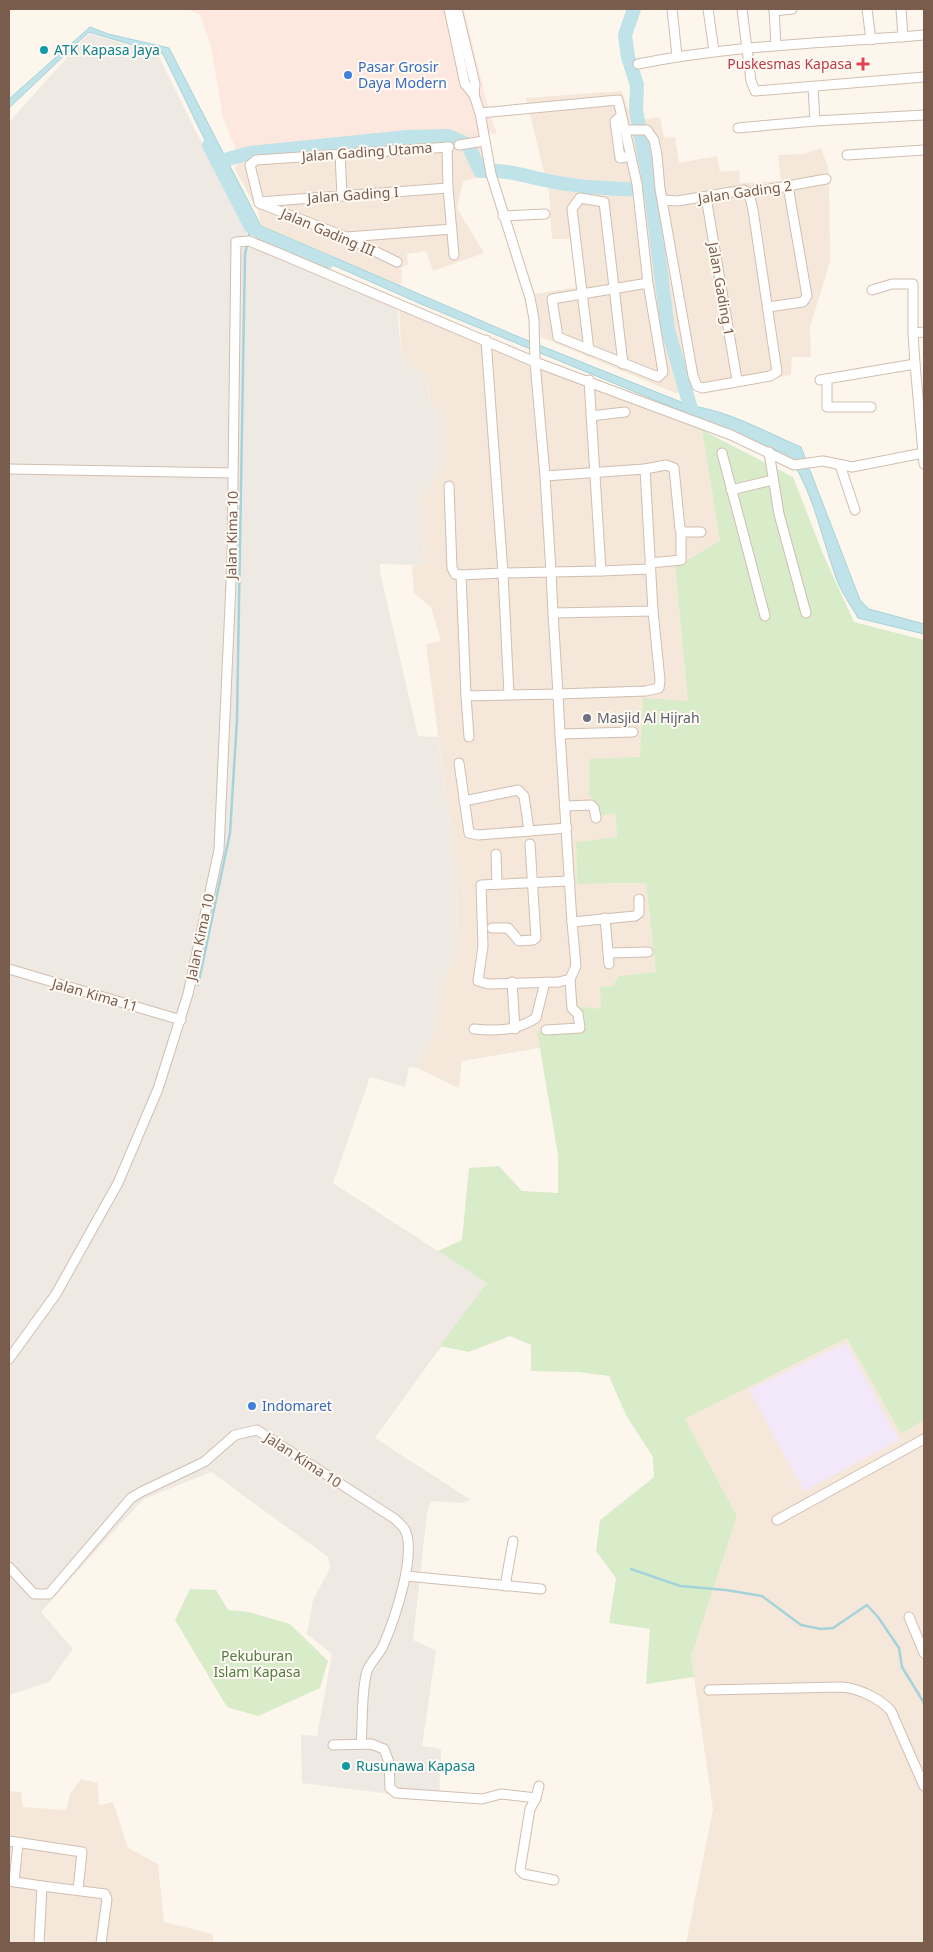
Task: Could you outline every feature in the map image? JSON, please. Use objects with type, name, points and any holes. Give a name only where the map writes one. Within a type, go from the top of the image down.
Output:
[{"type":"street","points":[[449,9],[465,84],[474,95],[480,113],[490,170],[530,298],[545,476],[576,966],[570,979],[572,1008],[578,1014],[580,1028],[546,1030]]},
{"type":"street","points":[[457,9],[475,84],[474,95]]},
{"type":"street","points":[[672,9],[677,56]]},
{"type":"street","points":[[708,9],[714,52]]},
{"type":"street","points":[[742,9],[751,81],[755,91],[924,77]]},
{"type":"street","points":[[776,45],[774,10],[792,9]]},
{"type":"street","points":[[867,9],[871,40]]},
{"type":"street","points":[[901,9],[903,37]]},
{"type":"street","points":[[638,64],[677,56],[776,45],[924,35]]},
{"type":"street","points":[[813,87],[815,121]]},
{"type":"street","points":[[480,113],[618,100],[620,117],[628,129],[639,197],[648,283],[663,372],[658,377],[558,337],[552,299],[648,283]]},
{"type":"street","points":[[738,128],[815,121],[924,115]]},
{"type":"street","points":[[620,117],[615,120],[620,158],[632,156]]},
{"type":"street","points":[[628,129],[647,130],[654,140],[695,383],[702,388],[737,380],[770,376],[777,372],[749,192]]},
{"type":"street","points":[[452,146],[484,141]]},
{"type":"street","name":"Jalan Gading Utama","points":[[259,202],[250,172],[250,166],[253,162],[452,146],[448,188],[454,255]]},
{"type":"street","points":[[847,155],[924,150]]},
{"type":"street","points":[[340,154],[342,196]]},
{"type":"street","name":"Jalan Gading 2","points":[[664,200],[677,201],[744,190],[749,192],[826,179]]},
{"type":"street","points":[[768,307],[803,302],[807,296],[788,186]]},
{"type":"street","name":"Jalan Gading I","points":[[259,202],[448,188]]},
{"type":"street","name":"Jalan Gading 1","points":[[706,197],[737,380]]},
{"type":"street","points":[[589,350],[572,209],[580,198],[604,202],[612,288],[623,364]]},
{"type":"street","name":"Jalan Gading III","points":[[259,202],[346,237],[397,262]]},
{"type":"street","points":[[503,216],[545,214]]},
{"type":"street","points":[[346,237],[452,229]]},
{"type":"street","name":"Jalan Kima 10","points":[[9,1359],[56,1294],[118,1182],[158,1089],[182,1020],[220,836],[232,560],[237,290],[235,244],[245,241],[486,340]]},
{"type":"street","points":[[872,290],[894,284],[913,284],[913,333],[924,464]]},
{"type":"street","points":[[913,333],[924,332]]},
{"type":"street","points":[[509,695],[503,573],[486,340],[709,426],[794,465],[823,461],[840,465],[859,466],[923,453]]},
{"type":"street","points":[[871,407],[827,407],[823,379],[915,364]]},
{"type":"street","points":[[589,380],[601,571]]},
{"type":"street","points":[[591,416],[625,412]]},
{"type":"street","points":[[769,452],[779,514],[806,613]]},
{"type":"street","points":[[722,453],[765,616]]},
{"type":"street","points":[[449,486],[452,568],[456,574],[601,571],[650,566],[681,560],[681,531],[674,468],[666,465],[596,474],[545,476]]},
{"type":"street","points":[[840,465],[855,510]]},
{"type":"street","name":"Jalan Kima 10","points":[[9,469],[233,473]]},
{"type":"street","points":[[466,696],[646,691],[659,688],[660,680],[653,611],[644,469]]},
{"type":"street","points":[[731,490],[774,480]]},
{"type":"street","points":[[681,531],[701,532]]},
{"type":"street","points":[[461,575],[469,737]]},
{"type":"street","points":[[553,613],[653,611]]},
{"type":"street","points":[[560,734],[633,732]]},
{"type":"street","points":[[459,763],[468,830],[473,835],[567,828]]},
{"type":"street","points":[[464,801],[518,790],[524,796],[529,831]]},
{"type":"street","points":[[566,806],[591,805],[594,808],[596,818]]},
{"type":"street","points":[[492,928],[508,928],[519,941],[535,940],[530,844]]},
{"type":"street","points":[[496,854],[497,883]]},
{"type":"street","points":[[570,881],[485,883],[480,887],[483,946],[477,978],[480,983],[488,984],[570,979]]},
{"type":"street","points":[[572,922],[638,915],[639,899]]},
{"type":"street","points":[[605,918],[609,964]]},
{"type":"street","points":[[608,954],[648,952]]},
{"type":"street","name":"Jalan Kima 11","points":[[9,969],[182,1020]]},
{"type":"street","points":[[512,982],[514,1029]]},
{"type":"street","points":[[474,1029],[514,1029],[536,1018],[545,982]]},
{"type":"street","name":"Jalan Kima 10","points":[[9,1568],[34,1594],[49,1594],[131,1498],[204,1462],[235,1435],[257,1430],[395,1519],[405,1528],[407,1535],[406,1576],[382,1648],[371,1661],[367,1673],[361,1744]]},
{"type":"street","points":[[777,1520],[924,1440]]},
{"type":"street","points":[[505,1586],[513,1541]]},
{"type":"street","points":[[406,1576],[541,1590]]},
{"type":"street","points":[[909,1617],[924,1652]]},
{"type":"street","points":[[709,1690],[842,1687],[858,1690],[887,1706],[891,1711],[924,1786]]},
{"type":"street","points":[[333,1745],[378,1745],[384,1749],[388,1756],[390,1788],[396,1793],[482,1799],[500,1794],[536,1798]]},
{"type":"street","points":[[539,1786],[536,1798],[530,1809],[520,1870],[524,1874],[554,1880]]},
{"type":"street","points":[[78,1890],[82,1852],[13,1842],[11,1882],[106,1895],[101,1943]]},
{"type":"street","points":[[39,1943],[42,1886]]},
{"type":"shaded area","name":"Pasar Grosir Daya Modern","points":[[187,9],[464,9],[487,103],[497,134],[455,132],[236,150],[223,118],[211,46],[200,15]]},
{"type":"shaded area","points":[[89,33],[158,55],[254,248],[397,307],[401,351],[412,371],[424,371],[430,403],[443,413],[443,463],[421,499],[424,555],[421,565],[380,564],[380,572],[418,736],[438,737],[456,871],[457,950],[441,985],[435,1032],[417,1068],[409,1067],[405,1087],[370,1077],[333,1183],[487,1283],[375,1438],[471,1500],[461,1503],[431,1501],[427,1513],[413,1640],[436,1651],[422,1746],[441,1749],[439,1800],[302,1783],[301,1735],[317,1736],[332,1654],[307,1634],[313,1600],[330,1568],[328,1557],[211,1472],[144,1499],[124,1520],[41,1612],[73,1649],[49,1682],[9,1695],[9,122]]},
{"type":"shaded area","points":[[622,91],[632,121],[660,117],[664,138],[675,137],[679,163],[717,156],[720,172],[739,170],[740,183],[781,181],[778,155],[803,154],[821,148],[829,171],[830,262],[810,327],[811,357],[792,357],[791,375],[675,393],[541,337],[535,294],[577,287],[574,239],[552,239],[549,192],[526,98]]},
{"type":"shaded area","points":[[475,118],[488,175],[463,181],[457,208],[484,253],[433,271],[426,251],[407,254],[408,264],[401,268],[402,282],[399,286],[261,226],[258,211],[234,168],[243,158],[258,155],[441,139],[461,130]]},
{"type":"shaded area","points":[[399,304],[568,369],[702,430],[720,542],[675,567],[688,701],[640,757],[615,813],[617,837],[576,843],[577,884],[646,883],[656,972],[618,976],[602,1009],[578,1030],[537,1031],[540,1048],[462,1061],[459,1088],[417,1068],[435,1032],[441,985],[457,950],[456,871],[426,644],[441,641],[431,607],[414,593],[412,565],[421,565],[424,555],[421,499],[443,463],[424,371],[412,371],[401,351]]},
{"type":"shaded area","points":[[847,1338],[901,1434],[924,1420],[924,1943],[686,1943],[713,1810],[691,1657],[737,1516],[685,1419]]},
{"type":"shaded area","points":[[846,1343],[899,1440],[804,1491],[749,1390]]},
{"type":"shaded area","points":[[81,1779],[98,1783],[99,1805],[113,1802],[128,1848],[158,1864],[164,1922],[213,1934],[213,1943],[9,1943],[9,1791],[21,1792],[23,1807],[66,1810],[70,1794]]},
{"type":"green space","points":[[702,430],[793,477],[823,554],[854,622],[924,640],[924,1420],[901,1434],[847,1338],[685,1419],[737,1516],[691,1657],[694,1677],[646,1684],[650,1629],[609,1623],[616,1578],[596,1551],[600,1520],[654,1477],[653,1457],[626,1415],[609,1376],[578,1372],[531,1371],[531,1345],[510,1336],[469,1352],[440,1346],[487,1283],[438,1251],[462,1240],[469,1168],[499,1166],[522,1191],[558,1193],[558,1155],[537,1031],[578,1030],[574,1006],[601,1009],[600,987],[613,986],[618,976],[656,972],[646,883],[577,884],[576,842],[617,837],[615,813],[602,816],[589,794],[589,759],[640,757],[643,698],[688,701],[675,567],[720,541]]},
{"type":"green space","name":"Pekuburan Islam Kapasa","points":[[190,1589],[216,1590],[228,1610],[249,1612],[290,1624],[328,1661],[320,1688],[258,1716],[227,1707],[175,1620]]},
{"type":"water","points":[[90,27],[108,34],[169,48],[261,226],[519,337],[691,406],[720,412],[733,417],[801,447],[860,600],[869,609],[924,624],[924,634],[858,618],[839,585],[817,516],[803,482],[786,454],[421,304],[254,230],[201,132],[163,54],[89,32],[9,108],[9,99]]},
{"type":"waterway","points":[[634,9],[625,35],[628,57],[637,85],[636,110],[650,186],[668,330],[691,409]]},
{"type":"waterway","points":[[217,162],[250,153],[407,137],[448,136],[468,145],[480,171],[507,172],[586,187],[650,190]]},
{"type":"waterway","points":[[209,145],[251,227],[270,238],[327,262]]},
{"type":"waterway","points":[[198,985],[230,833],[237,719],[245,254],[251,227]]},
{"type":"waterway","points":[[631,1569],[680,1586],[726,1590],[762,1596],[801,1625],[821,1629],[833,1628],[867,1605],[878,1617],[899,1648],[902,1667],[924,1703]]},
{"type":"place","name":"ATK Kapasa Jaya","points":[[44,50]]},
{"type":"place","name":"Puskesmas Kapasa","points":[[863,64]]},
{"type":"place","name":"Pasar Grosir Daya Modern","points":[[348,75]]},
{"type":"place","name":"Masjid Al Hijrah","points":[[587,718]]},
{"type":"place","name":"Indomaret","points":[[252,1406]]},
{"type":"place","name":"Rusunawa Kapasa","points":[[346,1766]]}]
